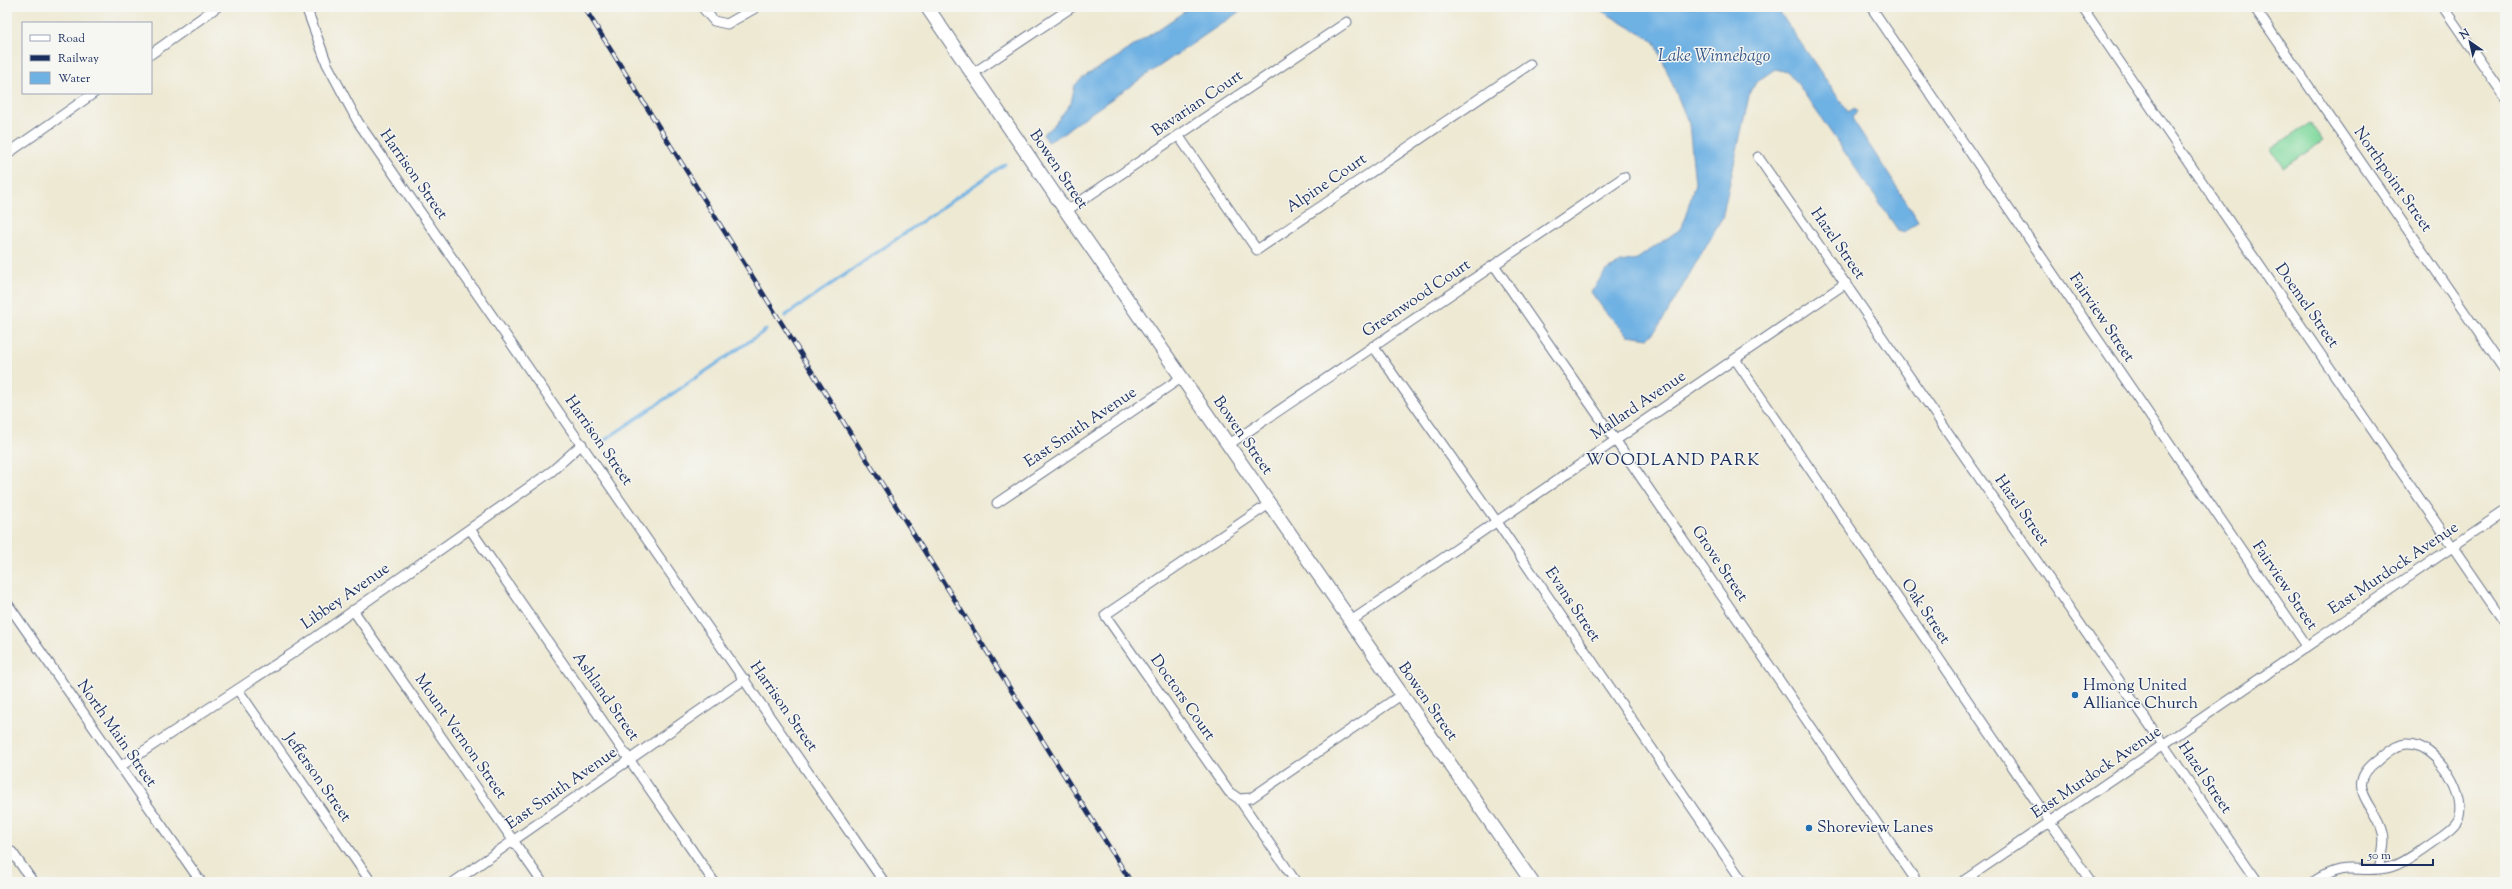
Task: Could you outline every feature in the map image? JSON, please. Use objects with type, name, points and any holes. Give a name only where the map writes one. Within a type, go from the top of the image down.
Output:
[{"type":"main road","name":"Bowen Street","points":[[927,7],[1066,212],[1532,882]]},
{"type":"street","points":[[152,53],[217,7]]},
{"type":"street","name":"Harrison Street","points":[[306,7],[326,64],[355,118],[745,679],[884,882]]},
{"type":"street","points":[[702,7],[714,21],[727,24],[757,7]]},
{"type":"street","points":[[972,74],[1072,7]]},
{"type":"street","name":"Fairview Street","points":[[1871,7],[2307,646]]},
{"type":"street","name":"Doemel Street","points":[[2082,7],[2505,623]]},
{"type":"street","name":"Northpoint Street","points":[[2254,7],[2505,371]]},
{"type":"street","points":[[2443,7],[2505,97]]},
{"type":"street","name":"Bavarian Court","points":[[1066,212],[1347,22]]},
{"type":"street","name":"Alpine Court","points":[[1178,135],[1257,250],[1530,64]]},
{"type":"street","points":[[7,154],[93,94]]},
{"type":"street","name":"Hazel Street","points":[[1758,157],[2258,882]]},
{"type":"street","name":"Greenwood Court","points":[[1228,445],[1624,177]]},
{"type":"street","name":"Grove Street","points":[[1494,265],[1917,882]]},
{"type":"street","name":"Mallard Avenue","points":[[1351,622],[1846,283]]},
{"type":"street","name":"Evans Street","points":[[1373,346],[1497,522],[1743,882]]},
{"type":"street","name":"Oak Street","points":[[1735,359],[2091,882]]},
{"type":"street","name":"East Smith Avenue","points":[[997,503],[1181,378]]},
{"type":"street","name":"Libbey Avenue","points":[[121,766],[238,690],[470,529],[552,471],[582,444]]},
{"type":"street","name":"Doctors Court","points":[[1239,799],[1229,792],[1104,615],[1269,504]]},
{"type":"street","name":"East Murdock Avenue","points":[[1962,882],[2505,511]]},
{"type":"street","name":"Ashland Street","points":[[470,529],[714,882]]},
{"type":"street","name":"North Main Street","points":[[7,603],[200,882]]},
{"type":"street","name":"Mount Vernon Street","points":[[354,610],[542,882]]},
{"type":"street","name":"East Smith Avenue","points":[[454,882],[515,841],[745,679]]},
{"type":"street","name":"Jefferson Street","points":[[238,690],[371,882]]},
{"type":"street","points":[[1296,882],[1239,799],[1251,798],[1401,695]]},
{"type":"street","points":[[2313,882],[2338,869],[2379,869],[2404,861],[2450,829],[2459,816],[2457,791],[2434,756],[2421,747],[2406,744],[2393,748],[2371,765],[2362,780],[2365,802],[2384,834],[2379,869]]},
{"type":"street","points":[[12,852],[33,882]]},
{"type":"green space","points":[[2310,123],[2323,141],[2283,168],[2271,149]]},
{"type":"water","points":[[1191,7],[1246,7],[1069,128],[1066,132],[1048,142],[1043,134],[1053,126],[1071,103],[1075,85],[1085,76],[1119,56]]},
{"type":"water","name":"Lake Winnebago","points":[[1595,7],[1776,7],[1848,112],[1855,108],[1858,112],[1852,117],[1853,120],[1918,221],[1905,232],[1898,230],[1795,80],[1788,72],[1775,69],[1756,82],[1749,96],[1722,218],[1660,325],[1649,338],[1628,335],[1607,314],[1591,292],[1605,272],[1621,262],[1637,259],[1682,228],[1695,183],[1689,124],[1655,42]]},
{"type":"waterway","points":[[785,316],[1005,164]]},
{"type":"waterway","points":[[602,442],[766,330]]},
{"type":"railway","points":[[584,7],[1131,882]]},
{"type":"place","name":"Hmong United Alliance Church","points":[[2075,695]]},
{"type":"place","name":"Shoreview Lanes","points":[[1809,828]]},
{"type":"district","name":"WOODLAND PARK","points":[[1673,461]]}]
